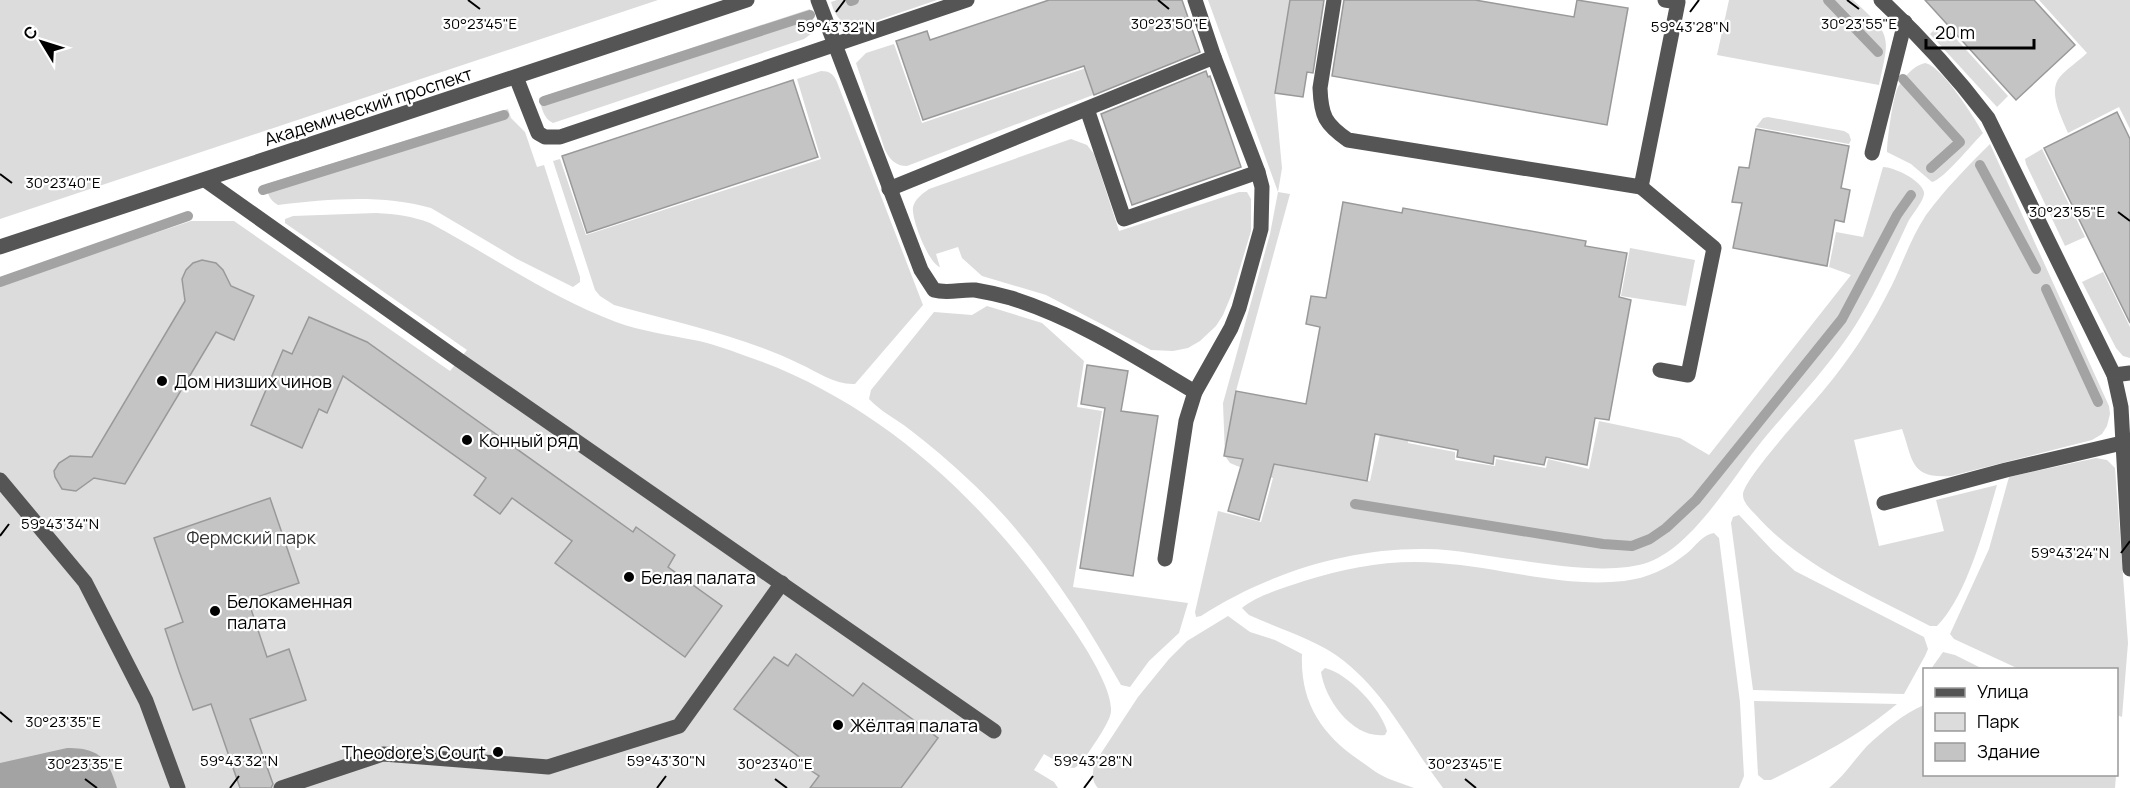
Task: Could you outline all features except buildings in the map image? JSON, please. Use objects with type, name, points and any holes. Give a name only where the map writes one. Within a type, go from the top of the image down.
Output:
[{"type":"street","name":"Академический проспект","points":[[0,248],[747,0]]},
{"type":"street","points":[[818,0],[921,270],[934,290],[942,292],[974,290],[1010,298],[1049,312],[1092,331],[1195,392]]},
{"type":"street","points":[[516,77],[533,126],[538,133],[553,138],[967,0]]},
{"type":"street","points":[[1165,559],[1186,421],[1195,392],[1231,328],[1239,308],[1261,229],[1262,188],[1258,172],[1195,0]]},
{"type":"street","points":[[1334,0],[1320,101],[1322,114],[1332,128],[1348,140],[1641,187],[1714,248],[1688,375],[1660,370]]},
{"type":"street","points":[[1641,187],[1678,2],[1665,0]]},
{"type":"street","points":[[1881,0],[1905,22],[1965,88],[1995,128],[2114,375],[2121,407],[2130,569]]},
{"type":"street","points":[[1872,153],[1905,22]]},
{"type":"street","points":[[890,189],[1214,57]]},
{"type":"street","points":[[1087,109],[1124,219],[1258,172]]},
{"type":"street","points":[[205,180],[994,731]]},
{"type":"street","points":[[2114,375],[2130,373]]},
{"type":"street","points":[[1884,503],[2006,470],[2122,443]]},
{"type":"street","points":[[0,480],[85,582],[147,701],[178,788]]},
{"type":"street","points":[[281,788],[383,754],[548,767],[679,726],[782,583]]},
{"type":"green space","points":[[0,0],[658,0],[0,219]]},
{"type":"green space","points":[[837,0],[937,0],[858,27],[843,22],[837,16],[831,2]]},
{"type":"green space","points":[[1208,0],[1290,0],[1275,93],[1282,168],[1278,192]]},
{"type":"green space","points":[[1729,0],[1853,0],[1875,21],[1885,37],[1885,55],[1879,85],[1717,55]]},
{"type":"green space","points":[[2039,0],[2130,0],[2130,129],[2119,107],[2068,133],[2055,98],[2056,84],[2062,75],[2087,53]]},
{"type":"green space","points":[[810,9],[814,26],[812,33],[804,39],[553,123],[543,112],[539,98]]},
{"type":"green space","points":[[1937,27],[1946,36],[1950,32],[2008,96],[1997,107],[1930,34]]},
{"type":"green space","points":[[894,44],[922,123],[1131,53],[1133,77],[1127,82],[903,166],[894,162],[885,150],[856,63],[866,53]]},
{"type":"green space","points":[[1925,63],[1932,66],[1948,82],[1983,133],[1950,168],[1932,182],[1911,164],[1887,152],[1894,99],[1898,87],[1909,72]]},
{"type":"green space","points":[[821,71],[831,74],[837,82],[923,305],[855,384],[834,380],[755,345],[614,305],[600,296],[595,290],[553,161],[560,159],[586,235],[821,159],[797,79]]},
{"type":"green space","points":[[508,109],[511,118],[525,132],[537,167],[544,165],[580,277],[580,282],[573,287],[517,259],[431,208],[374,199],[278,205],[268,194],[266,184]]},
{"type":"green space","points":[[1763,118],[1844,131],[1849,134],[1851,140],[1849,144],[1756,127]]},
{"type":"green space","points":[[1071,139],[1087,145],[1094,154],[1119,231],[1239,192],[1247,192],[1251,199],[1251,231],[1233,291],[1216,326],[1200,341],[1188,348],[1173,351],[1151,350],[1046,295],[982,276],[962,258],[958,247],[936,254],[940,267],[931,258],[913,213],[914,204],[921,195],[929,189]]},
{"type":"green space","points":[[1990,144],[2109,406],[2110,414],[2102,434],[2092,440],[1951,476],[1938,476],[1920,471],[1912,458],[1902,429],[1854,440],[1879,546],[1944,531],[1936,500],[1997,485],[1981,540],[1966,579],[1948,613],[1937,626],[1930,626],[1860,590],[1793,549],[1751,510],[1745,503],[1743,495],[1764,460],[1833,379],[1861,340],[1885,299],[1926,215],[1948,187]]},
{"type":"green space","points":[[2042,149],[2085,237],[2065,246],[2026,164],[2025,159]]},
{"type":"green space","points":[[1883,167],[1906,175],[1918,183],[1924,192],[1858,322],[1839,349],[1762,441],[1697,526],[1666,553],[1649,562],[1619,568],[1584,568],[1444,550],[1391,550],[1334,559],[1306,567],[1251,588],[1196,617],[1195,612],[1218,511],[1261,522],[1273,478],[1230,463],[1225,456],[1370,481],[1381,430],[1408,435],[1408,443],[1455,452],[1455,460],[1495,466],[1496,459],[1546,468],[1548,459],[1589,469],[1599,421],[1680,438],[1709,455],[1851,275],[1829,267],[1836,232],[1863,237]]},
{"type":"green space","points":[[1278,192],[1290,194],[1236,391],[1225,456],[1223,403],[1270,234]]},
{"type":"green space","name":"Фермский парк","points":[[376,213],[404,216],[430,223],[567,301],[616,322],[712,344],[791,374],[836,397],[879,424],[919,455],[957,489],[1026,564],[1072,627],[1101,676],[1111,705],[1110,716],[1081,764],[1074,768],[1066,767],[1044,754],[1034,770],[1054,782],[1058,788],[0,788],[0,285],[191,221],[234,221],[450,371],[467,350],[285,223],[285,219],[293,216]]},
{"type":"green space","points":[[1630,248],[1695,260],[1686,306],[1621,296]]},
{"type":"green space","points":[[2103,272],[2130,327],[2130,358],[2123,356],[2116,348],[2082,282]]},
{"type":"green space","points":[[987,306],[1042,323],[1084,361],[1077,407],[1102,411],[1073,587],[1188,603],[1179,633],[1149,661],[1130,687],[1121,685],[1089,630],[1053,576],[992,502],[947,460],[869,399],[871,390],[934,312],[972,315]]},
{"type":"green space","points":[[2096,458],[2107,460],[2115,468],[2128,643],[2122,717],[2118,715],[2118,668],[2017,668],[1954,639],[1950,634],[1989,549],[2009,477]]},
{"type":"green space","points":[[1739,515],[1795,571],[1924,637],[1928,649],[1904,694],[1753,690],[1731,523],[1733,517]]},
{"type":"green space","points":[[1714,533],[1719,538],[1740,702],[1744,776],[1739,788],[1443,788],[1386,705],[1360,675],[1333,653],[1298,635],[1249,615],[1242,608],[1263,596],[1304,581],[1354,568],[1388,563],[1422,562],[1462,565],[1578,582],[1624,581],[1641,578],[1672,564],[1703,538]]},
{"type":"green space","points":[[1228,616],[1250,632],[1275,640],[1302,654],[1302,671],[1309,702],[1324,728],[1346,750],[1375,771],[1414,788],[1098,788],[1093,780],[1094,764],[1138,697],[1187,641]]},
{"type":"green space","points":[[1943,652],[1955,655],[1981,668],[1932,668]]},
{"type":"green space","points":[[1325,668],[1344,677],[1371,703],[1387,731],[1385,735],[1373,735],[1362,731],[1343,716],[1328,694],[1321,672]]},
{"type":"green space","points":[[1754,701],[1897,704],[1836,746],[1771,780],[1764,780],[1758,775]]},
{"type":"green space","points":[[1923,705],[1923,776],[2116,776],[2115,788],[1829,788],[1880,734]]},
{"type":"shaded area","points":[[67,748],[87,750],[101,757],[110,769],[117,788],[0,788],[0,763]]},
{"type":"waterway","points":[[1828,0],[1878,52]]},
{"type":"waterway","points":[[544,101],[810,15]]},
{"type":"waterway","points":[[1903,79],[1960,142],[1931,168]]},
{"type":"waterway","points":[[263,190],[504,115]]},
{"type":"waterway","points":[[1980,165],[2036,269]]},
{"type":"waterway","points":[[1355,504],[1603,544],[1632,546],[1650,539],[1666,528],[1696,500],[1842,319],[1897,215],[1911,195]]},
{"type":"waterway","points":[[0,282],[188,216]]},
{"type":"waterway","points":[[2046,289],[2098,402]]},
{"type":"place","name":"Дом низших чинов","points":[[162,381]]},
{"type":"place","name":"Конный ряд","points":[[467,440]]},
{"type":"place","name":"Белая палата","points":[[629,577]]},
{"type":"place","name":"Белокаменная палата","points":[[215,611]]},
{"type":"place","name":"Жёлтая палата","points":[[838,725]]},
{"type":"place","name":"Theodore’s Court","points":[[498,752]]}]
